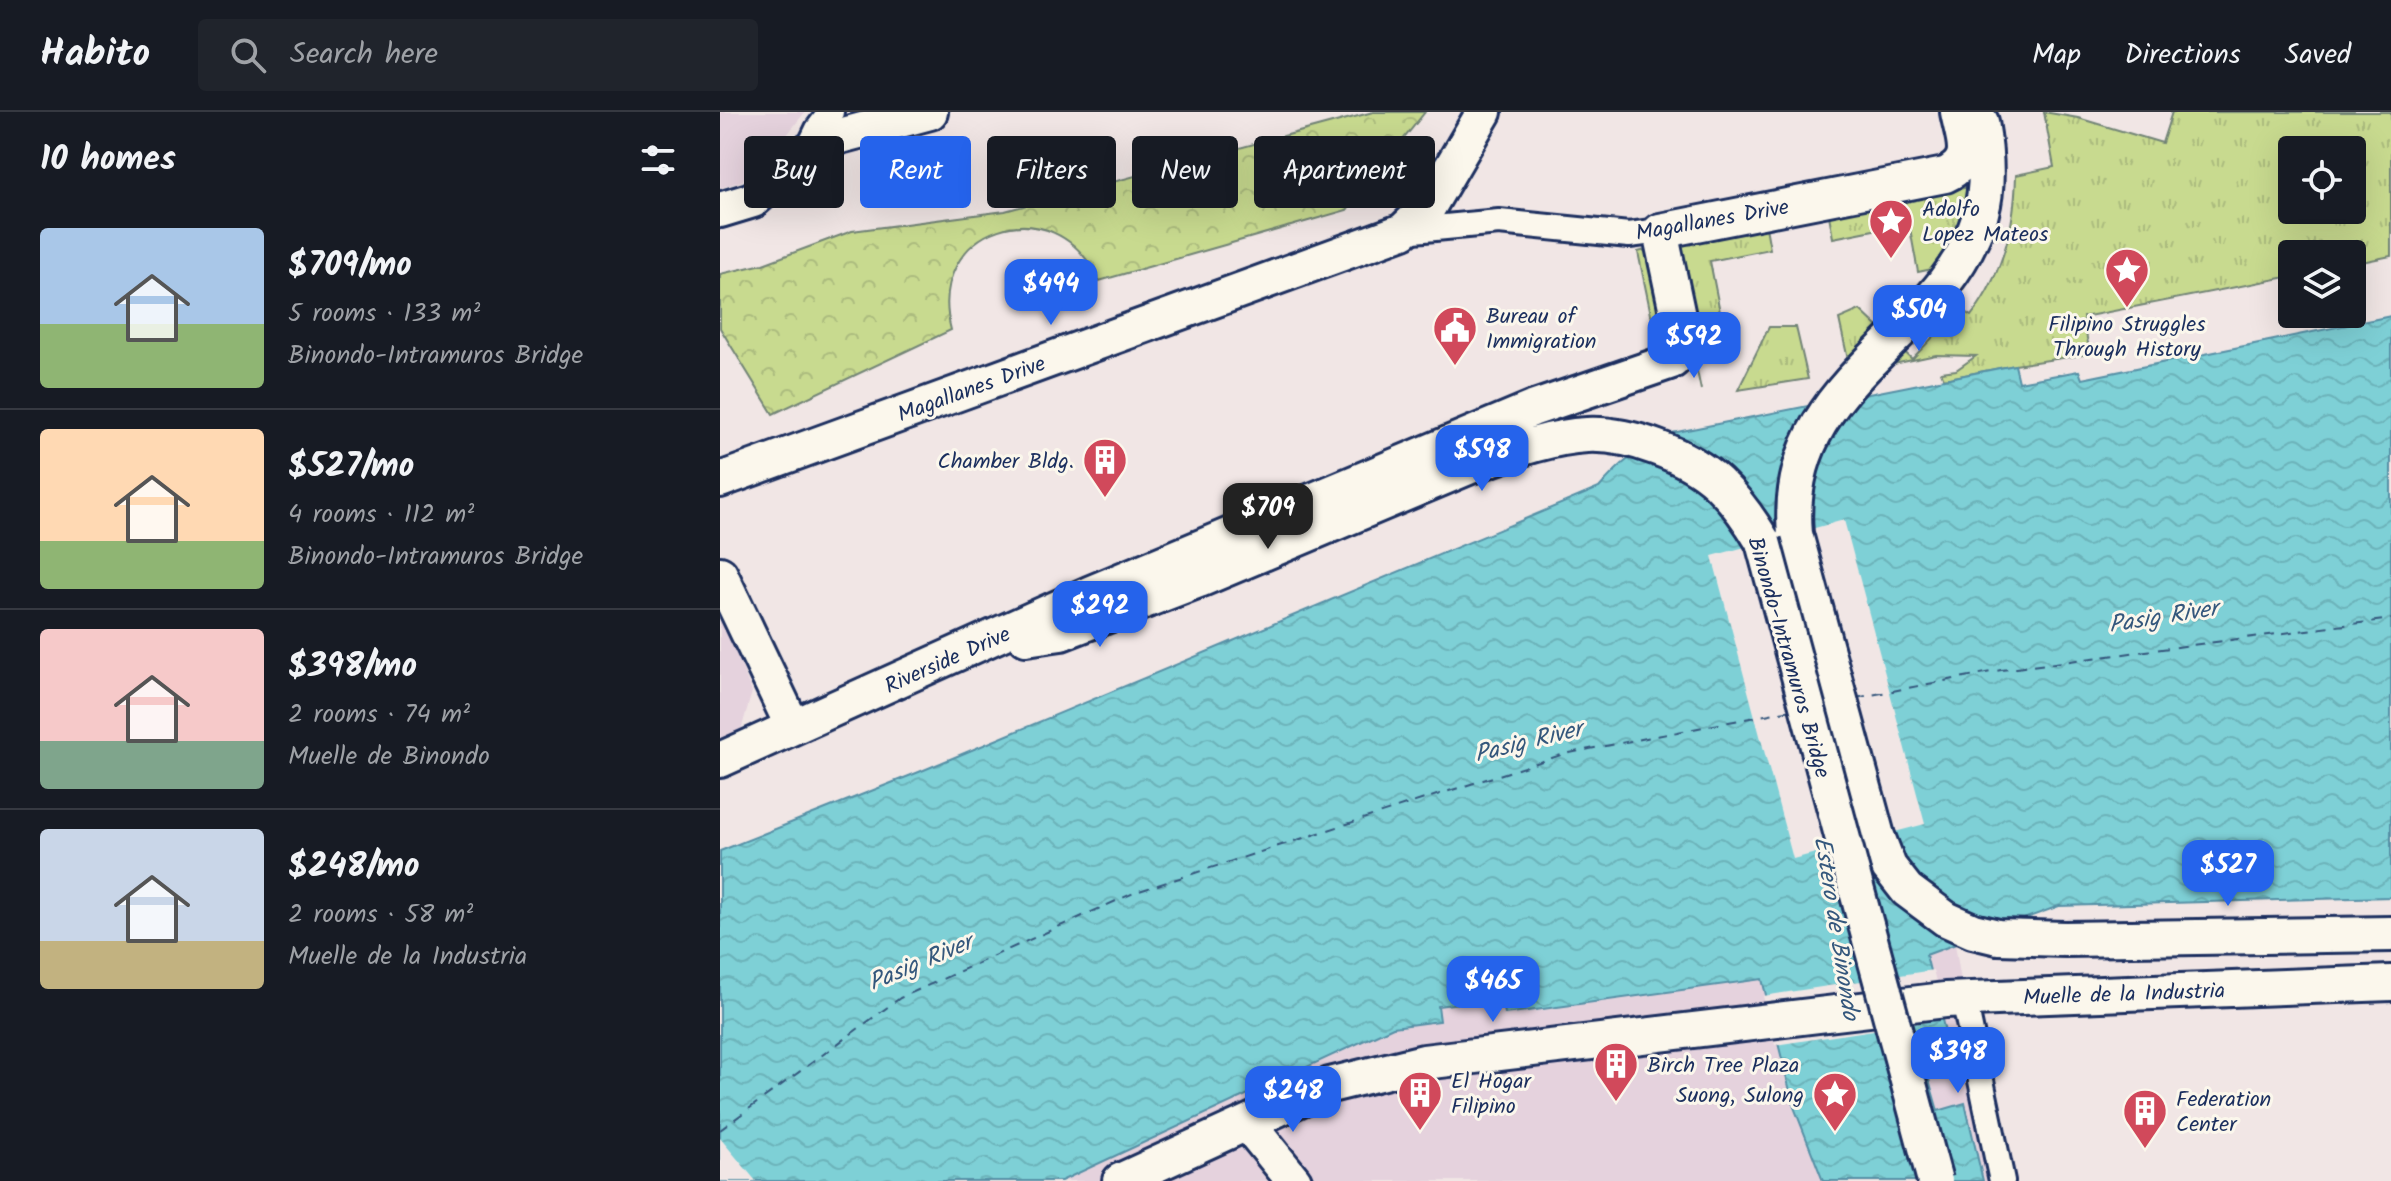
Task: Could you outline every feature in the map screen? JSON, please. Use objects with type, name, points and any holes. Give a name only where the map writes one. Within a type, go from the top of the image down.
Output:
[{"type":"street","points":[[815,136],[831,112]]},
{"type":"street","points":[[840,136],[930,112]]},
{"type":"street","name":"Magallanes Drive","points":[[1403,231],[1429,206],[1484,112]]},
{"type":"street","name":"Magallanes Drive","points":[[720,480],[1403,231],[1499,222],[1619,234],[1660,231],[1945,175],[1959,166],[1966,153],[1958,112]]},
{"type":"street","name":"Binondo-Intramuros Bridge","points":[[1980,112],[1986,170],[1982,211],[1975,230],[1929,301],[1851,380],[1822,417],[1807,446],[1795,483],[1795,534],[1877,836],[1889,867],[1907,890],[1946,919],[1973,931],[1998,937],[2065,939],[2391,934]]},
{"type":"street","points":[[720,210],[744,203]]},
{"type":"street","name":"Riverside Drive","points":[[720,760],[1089,594],[1532,409],[1672,361],[1684,345],[1660,231]]},
{"type":"street","name":"Binondo-Intramuros Bridge","points":[[983,643],[1061,633],[1511,452],[1586,435],[1617,436],[1651,445],[1678,458],[1716,481],[1746,514],[1763,542],[1935,1181]]},
{"type":"street","points":[[720,574],[793,727]]},
{"type":"street","name":"Muelle de la Industria","points":[[1120,1181],[1330,1085],[1424,1062],[1947,1000],[2391,983]]},
{"type":"street","points":[[1947,1000],[2002,1181]]},
{"type":"street","points":[[1247,1123],[1294,1181]]},
{"type":"shaded area","points":[[720,112],[805,112],[786,136],[744,136],[744,179],[720,188]]},
{"type":"shaded area","points":[[720,614],[752,692],[741,730],[720,739]]},
{"type":"shaded area","points":[[1955,944],[1970,1037],[2002,1181],[1061,1181],[1393,1027],[1440,1021],[1438,1006],[1502,997],[1505,1013],[1925,955]]},
{"type":"green space","points":[[1373,112],[1425,112],[1406,136],[1284,136]]},
{"type":"green space","points":[[2044,112],[2078,118],[2162,143],[2172,112],[2391,112],[2391,256],[2366,261],[2366,240],[2278,240],[2278,279],[2083,317],[2090,354],[1944,379],[1941,372],[1956,370],[1976,356],[1936,355],[1851,373],[1839,319],[1860,310],[1912,359],[1958,311],[1929,291],[1946,266],[1918,272],[1909,223],[1833,238],[1829,215],[1969,187],[1958,241],[1947,266],[1932,290],[1971,316],[1991,284],[2005,249],[2013,213],[2016,175],[2054,167]]},
{"type":"green space","points":[[1254,144],[1254,208],[1349,208],[1099,281],[1079,250],[1054,233],[1026,226],[998,230],[974,244],[957,265],[948,295],[951,330],[773,414],[720,328],[720,274],[763,264],[852,231],[1016,208],[1116,208],[1116,181],[1132,177],[1132,208],[1238,208],[1238,148]]},
{"type":"green space","points":[[1766,227],[1770,249],[1710,261],[1720,312],[1689,333],[1671,245]]},
{"type":"green space","points":[[1638,252],[1651,252],[1674,342],[1659,353]]},
{"type":"green space","points":[[1769,327],[1796,327],[1808,379],[1738,390]]},
{"type":"water","points":[[2391,316],[2391,897],[2059,906],[1926,955],[1947,1040],[1920,1048],[1938,1111],[1965,1103],[1983,1181],[1823,1181],[1794,1107],[1762,979],[1505,1014],[1502,997],[1438,1006],[1440,1021],[1393,1027],[1061,1181],[720,1181],[720,851],[919,772],[1599,488],[1630,457],[1667,434],[2015,365],[2019,382],[2079,371],[2082,379],[2332,328],[2366,328],[2366,321]]},
{"type":"pier","points":[[1844,520],[1925,824],[1793,859],[1712,556]]},
{"type":"pier","points":[[1933,970],[1946,1019],[1775,1045],[1763,996]]},
{"type":"pier","points":[[720,1138],[756,1181],[720,1181]]},
{"type":"ferry route","points":[[1856,698],[2001,670],[2391,619]]},
{"type":"ferry route","points":[[720,1130],[900,998],[1136,892],[1564,754],[1791,710]]},
{"type":"place","name":"Adolfo Lopez Mateos","points":[[1891,260]]},
{"type":"place","name":"Filipino Struggles Through History","points":[[2127,309]]},
{"type":"place","name":"Bureau of Immigration","points":[[1455,367]]},
{"type":"place","name":"Chamber Bldg.","points":[[1105,499]]},
{"type":"place","name":"Birch Tree Plaza","points":[[1616,1103]]},
{"type":"place","name":"El Hogar Filipino","points":[[1420,1132]]},
{"type":"place","name":"Suong, Sulong","points":[[1835,1133]]},
{"type":"place","name":"Federation Center","points":[[2145,1150]]},
{"type":"water label","name":"Pasig River","points":[[2163,616]]},
{"type":"water label","name":"Pasig River","points":[[1528,741]]},
{"type":"water label","name":"Estero de Binondo","points":[[1837,928]]},
{"type":"water label","name":"Pasig River","points":[[920,962]]}]
